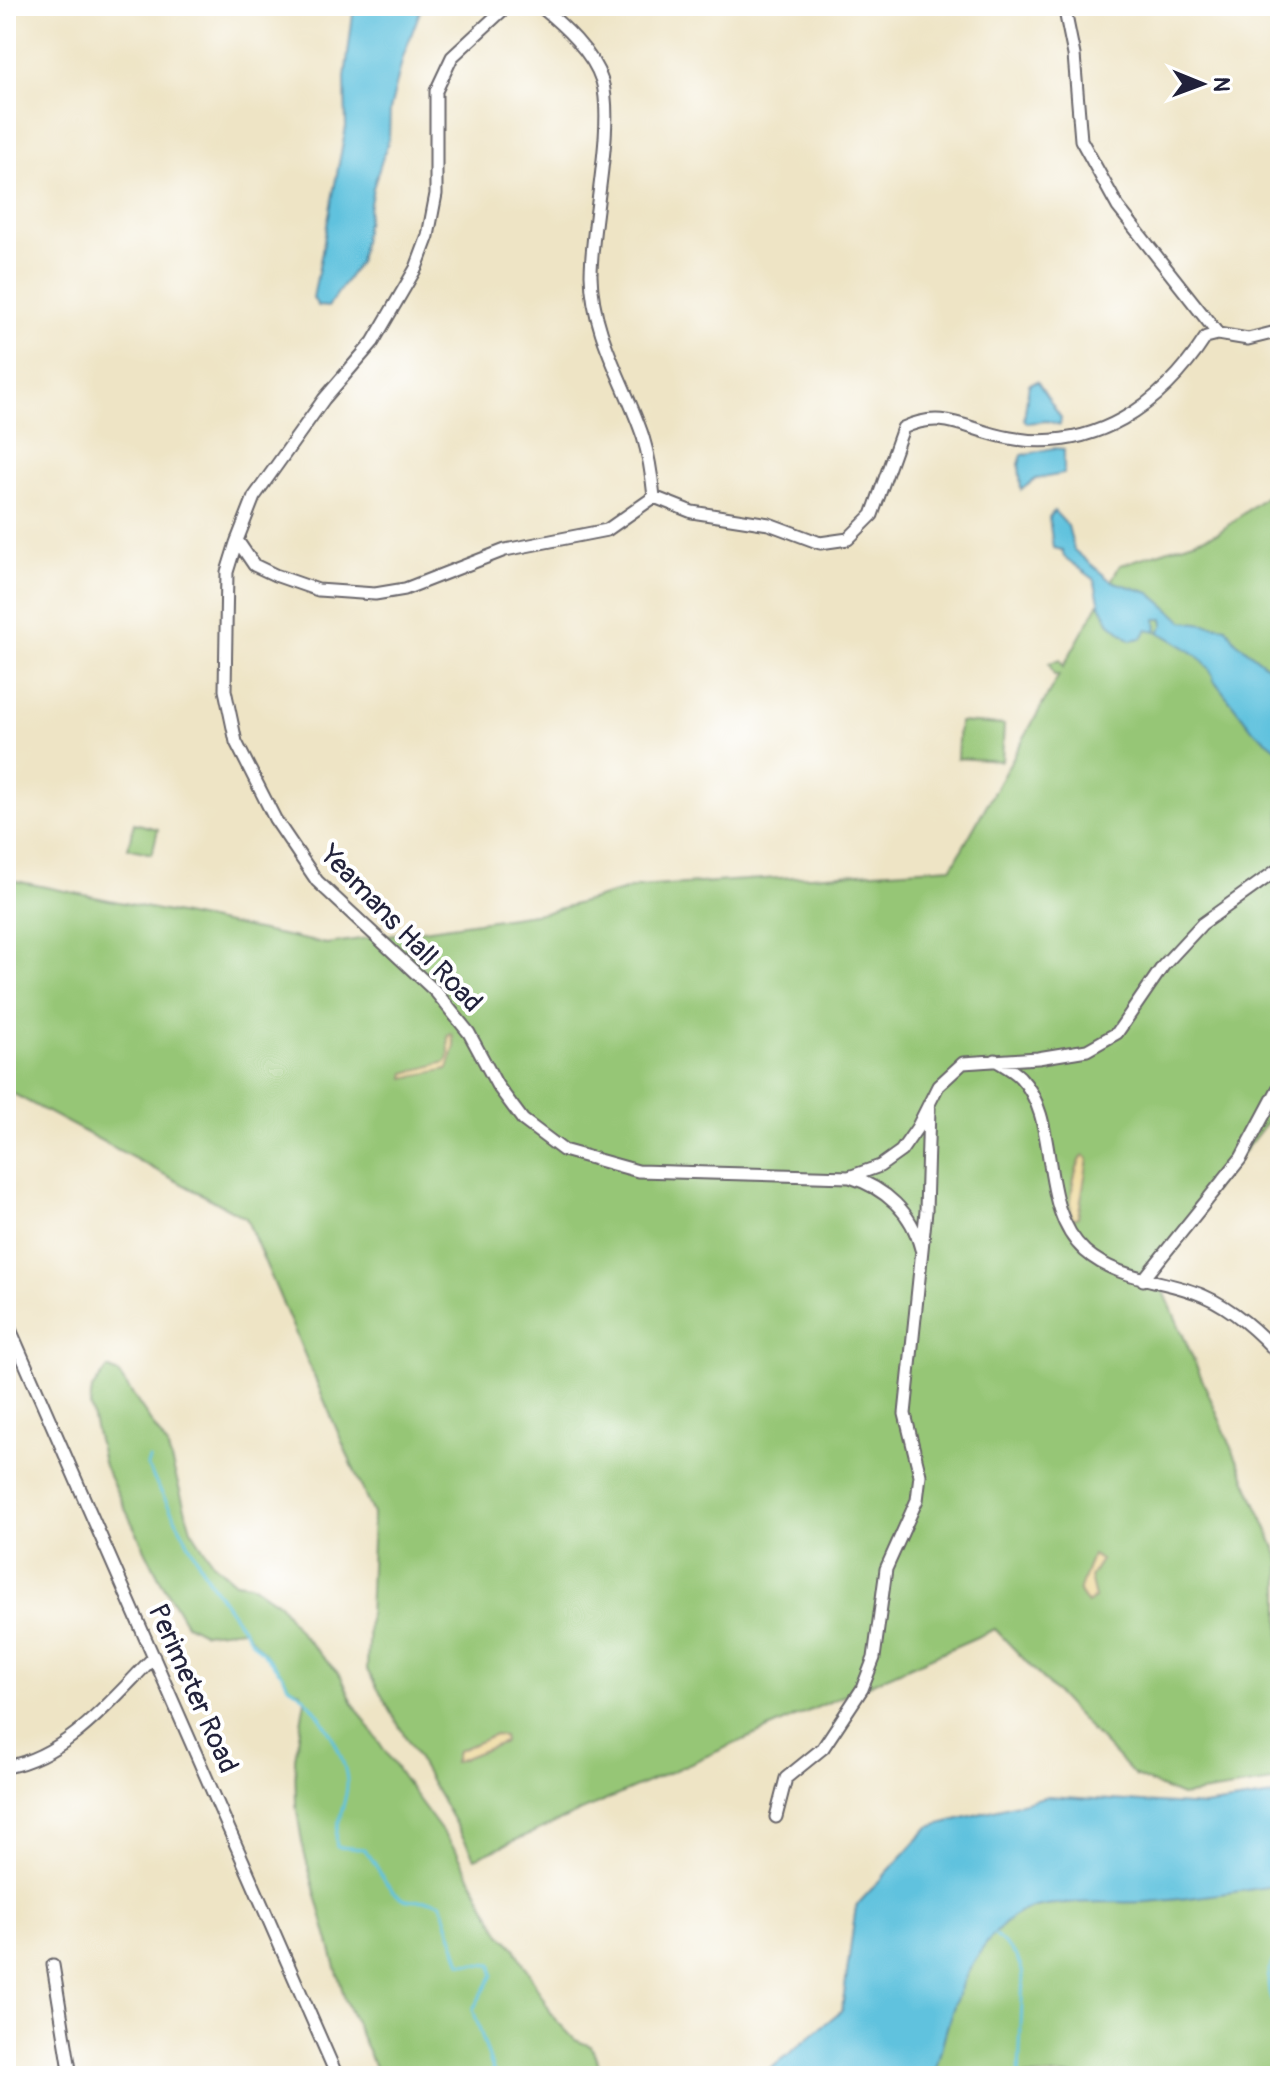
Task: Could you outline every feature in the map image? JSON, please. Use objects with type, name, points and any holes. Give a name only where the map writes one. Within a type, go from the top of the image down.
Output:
[{"type":"street","name":"Yeamans Hall Road","points":[[507,6],[452,57],[436,91],[436,194],[428,236],[416,268],[373,342],[324,399],[254,497],[227,572],[225,690],[236,742],[251,775],[317,881],[436,992],[469,1033],[497,1085],[523,1120],[563,1150],[638,1171],[849,1177],[880,1166],[901,1151],[938,1086],[963,1063],[1038,1058],[1087,1050],[1117,1033],[1163,966],[1202,924],[1280,868]]},
{"type":"street","points":[[540,6],[572,35],[601,80],[605,104],[594,221],[593,295],[609,356],[643,438],[654,497]]},
{"type":"street","points":[[1064,6],[1074,55],[1081,140],[1118,207],[1218,334]]},
{"type":"street","points":[[654,497],[692,512],[769,524],[820,543],[848,539],[872,515],[903,428],[924,418],[939,418],[1011,438],[1053,441],[1094,435],[1158,397],[1187,366],[1206,337],[1218,334],[1248,339],[1280,331]]},
{"type":"street","points":[[237,540],[254,565],[275,575],[318,590],[375,594],[405,589],[505,550],[607,530],[654,497]]},
{"type":"street","points":[[995,1059],[1019,1076],[1029,1089],[1038,1115],[1059,1211],[1070,1233],[1086,1252],[1143,1280],[1204,1296],[1248,1325],[1280,1356]]},
{"type":"street","points":[[1143,1280],[1241,1158],[1280,1085]]},
{"type":"street","points":[[776,1817],[786,1778],[823,1748],[862,1689],[874,1658],[886,1569],[917,1500],[920,1475],[905,1414],[922,1253],[929,1104]]},
{"type":"street","points":[[849,1177],[868,1183],[900,1208],[922,1253]]},
{"type":"street","name":"Perimeter Road","points":[[6,1320],[337,2076]]},
{"type":"street","points":[[6,1767],[39,1757],[81,1730],[154,1657]]},
{"type":"street","points":[[53,1965],[71,2076]]},
{"type":"green space","points":[[1280,485],[1280,1106],[1153,1266],[1280,1559],[1280,1781],[1181,1796],[1135,1776],[995,1629],[475,1858],[367,1670],[373,1514],[246,1218],[6,1090],[6,879],[326,944],[547,912],[637,887],[952,867],[1059,675],[1054,675],[1049,663],[1060,660],[1063,667],[1120,565],[1218,533]]},
{"type":"green space","points":[[959,722],[1004,725],[1002,761],[957,758]]},
{"type":"green space","points":[[134,823],[158,829],[152,854],[128,848]]},
{"type":"green space","points":[[108,1368],[118,1373],[167,1446],[191,1529],[213,1563],[235,1582],[250,1584],[279,1604],[302,1635],[341,1676],[352,1701],[402,1777],[457,1852],[501,1934],[515,1948],[554,2018],[575,2040],[591,2046],[604,2076],[379,2076],[345,2000],[303,1848],[296,1805],[295,1758],[305,1700],[300,1691],[288,1686],[283,1675],[243,1629],[203,1633],[186,1624],[159,1578],[104,1466],[90,1406],[92,1389]]},
{"type":"green space","points":[[1280,1861],[1280,2076],[922,2076],[968,1914]]},
{"type":"sand","points":[[452,1034],[455,1046],[448,1069],[404,1078],[405,1073],[446,1062],[448,1035]]},
{"type":"sand","points":[[1084,1155],[1088,1159],[1078,1217],[1073,1219],[1072,1186]]},
{"type":"sand","points":[[1092,1555],[1101,1560],[1090,1577],[1095,1598],[1087,1604],[1079,1592]]},
{"type":"sand","points":[[495,1735],[503,1736],[504,1742],[454,1762],[457,1751]]},
{"type":"water","points":[[354,6],[422,6],[403,57],[390,110],[389,138],[373,188],[359,262],[328,307],[318,306],[313,298],[346,127],[345,78]]},
{"type":"water","points":[[1037,381],[1061,418],[1060,425],[1047,421],[1027,423],[1024,419],[1029,384]]},
{"type":"water","points":[[1053,448],[1064,449],[1064,474],[1036,479],[1021,490],[1019,464],[1022,455]]},
{"type":"water","points":[[1054,511],[1068,526],[1074,550],[1111,581],[1150,593],[1183,621],[1226,627],[1236,641],[1277,674],[1280,751],[1252,729],[1200,658],[1159,632],[1164,625],[1163,619],[1156,619],[1157,631],[1147,629],[1142,638],[1130,640],[1109,622],[1100,605],[1094,579],[1064,557],[1062,550],[1053,548],[1049,517]]},
{"type":"water","points":[[1280,1795],[1280,1885],[1164,1901],[1040,1906],[1014,1916],[982,1949],[960,1988],[934,2076],[762,2076],[842,2010],[856,1906],[929,1827],[1048,1796],[1204,1806]]},
{"type":"waterway","points":[[149,1459],[147,1466],[209,1581],[250,1639],[283,1675],[288,1686],[298,1692],[319,1715],[336,1745],[347,1786],[337,1832],[337,1847],[364,1849],[391,1890],[404,1899],[441,1903],[461,1963],[492,1965],[493,1975],[473,2009],[495,2076]]},
{"type":"waterway","points":[[995,1935],[1017,1957],[1023,1974],[1019,2076]]},
{"type":"waterway","points":[[1280,1948],[1271,1966],[1268,1984],[1280,2020]]}]
